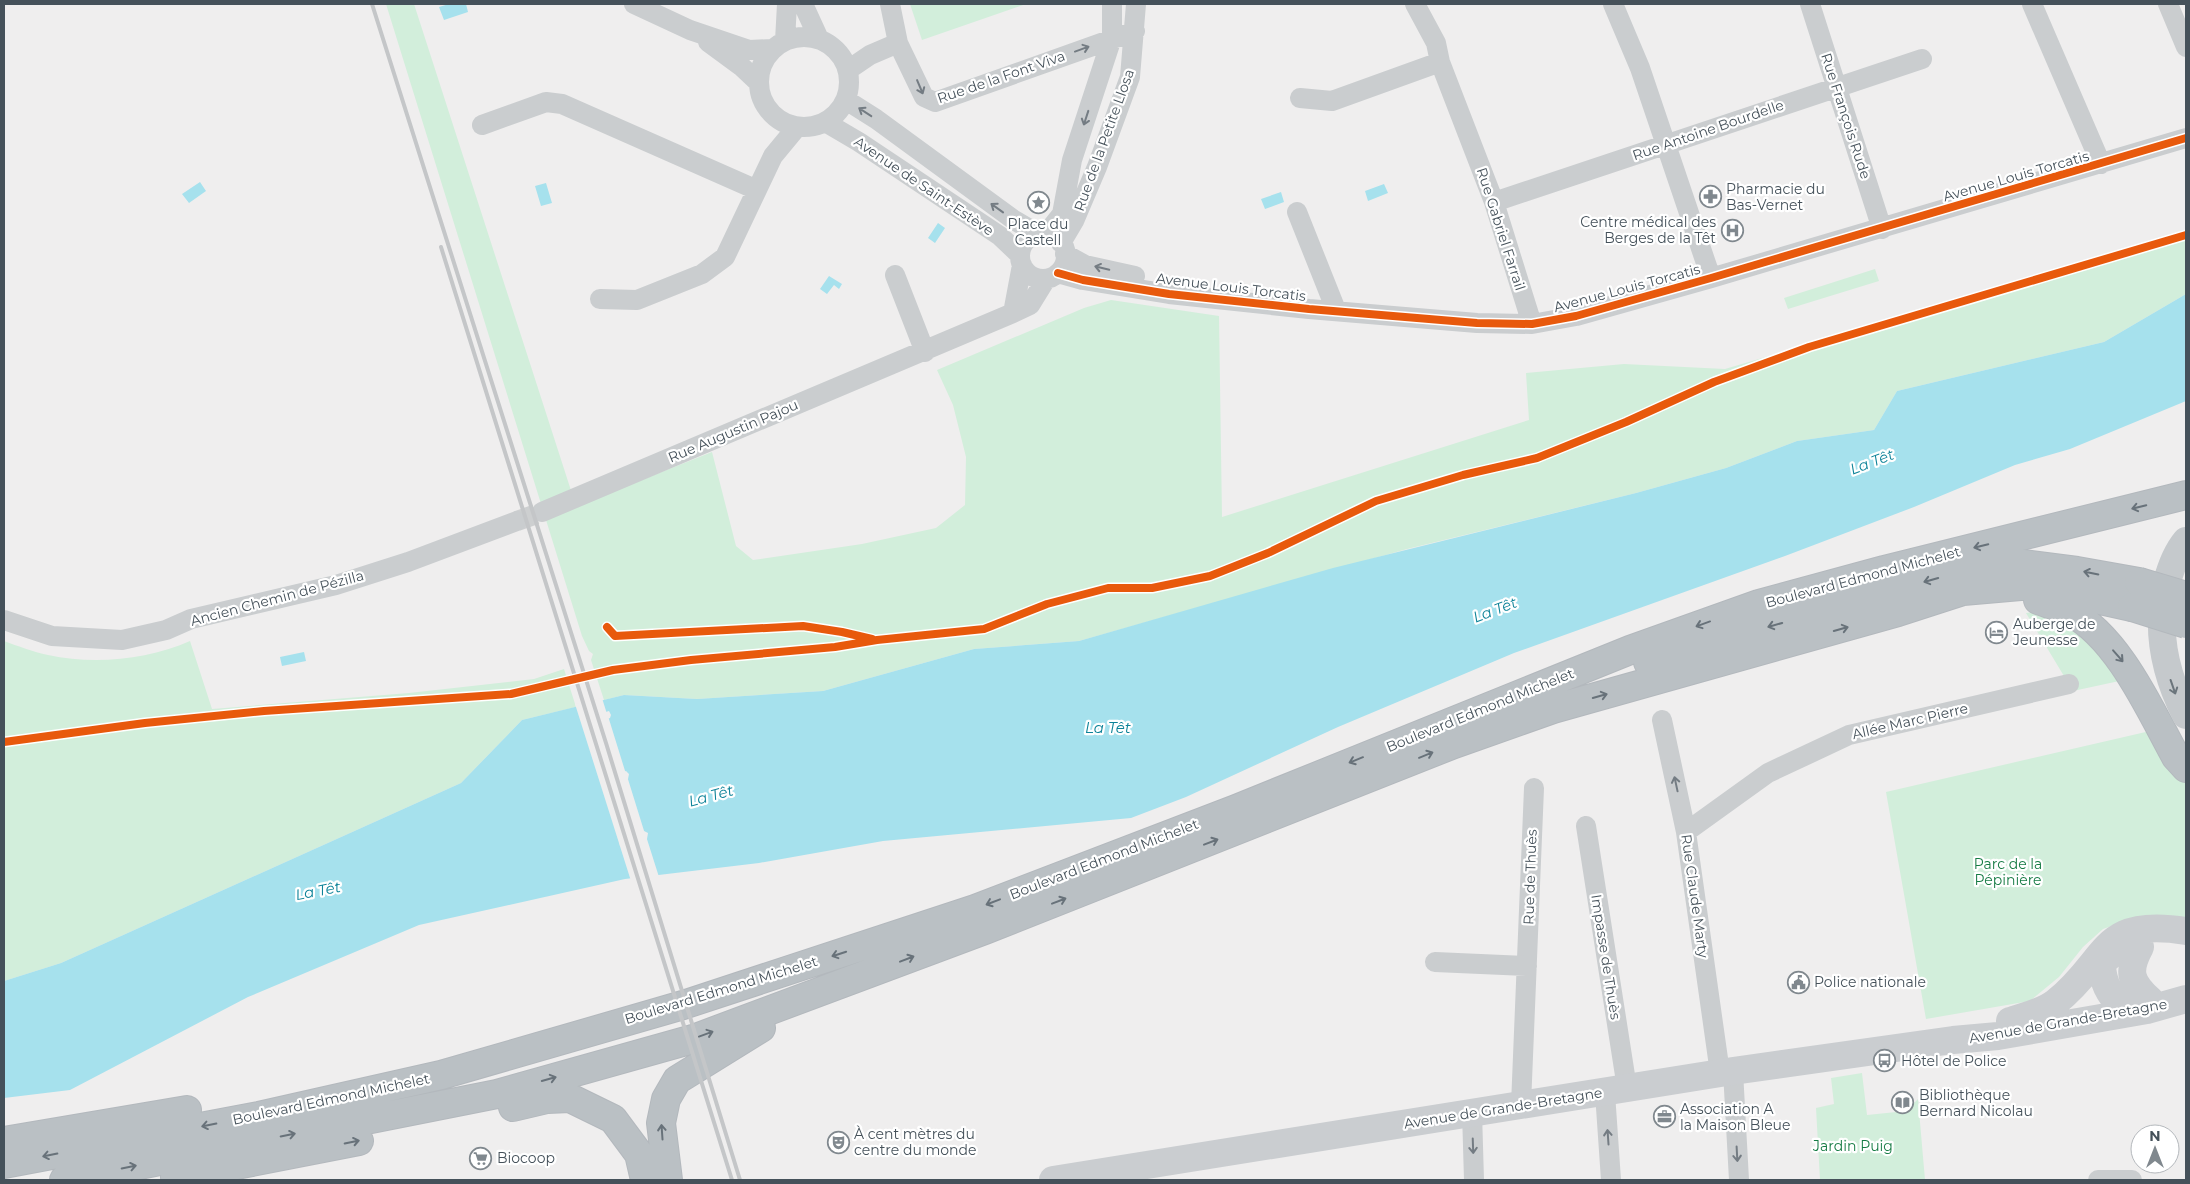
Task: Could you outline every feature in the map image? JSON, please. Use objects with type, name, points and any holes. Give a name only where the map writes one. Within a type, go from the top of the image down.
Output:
[{"type":"highway","name":"Boulevard Edmond Michelet","points":[[4,1164],[259,1116],[441,1076],[629,1019],[683,1005],[975,909],[1236,809],[1630,650],[1759,604],[1884,570],[2186,495]]},
{"type":"highway","points":[[1401,741],[1542,694],[1963,571],[2023,564],[2077,571],[2135,595],[2186,624]]},
{"type":"highway","points":[[1898,612],[1963,591],[2032,585],[2135,595],[2186,596]]},
{"type":"highway","points":[[1898,612],[1986,599],[2036,598],[2071,612],[2099,635],[2123,662],[2176,757],[2186,768]]},
{"type":"highway","name":"Boulevard Edmond Michelet","points":[[64,1180],[497,1094],[694,1039],[1248,828],[1454,744],[1553,709],[1898,612]]},
{"type":"highway","points":[[668,1180],[662,1123],[666,1099],[677,1080],[732,1044],[829,988]]},
{"type":"highway","points":[[8,1146],[359,1081],[629,1019]]},
{"type":"highway","points":[[158,1180],[408,1130],[547,1099],[570,1098],[613,1120],[639,1154],[645,1180]]},
{"type":"main road","points":[[2186,541],[2171,567],[2162,602],[2160,630],[2164,658],[2174,692],[2186,715]]},
{"type":"main road","points":[[1997,1026],[2055,1004],[2082,978],[2105,947],[2133,939],[2150,928],[2186,931]]},
{"type":"main road","points":[[2133,939],[2186,946]]},
{"type":"main road","points":[[2045,1027],[2070,1011],[2102,974],[2129,950],[2133,939]]},
{"type":"main road","points":[[2102,974],[2109,992],[2132,1006],[2133,939]]},
{"type":"main road","name":"Avenue de Grande-Bretagne","points":[[1953,1040],[1997,1026],[2070,1011],[2185,999]]},
{"type":"main road","name":"Avenue de Grande-Bretagne","points":[[1053,1180],[1128,1174],[1472,1112],[1727,1072],[1953,1040],[1998,1036],[2132,1006]]},
{"type":"street","points":[[634,4],[690,30],[749,50],[778,45],[808,36],[819,39],[837,51],[848,70],[850,85],[846,100],[837,113],[824,122],[811,127],[797,127],[783,122],[771,113],[764,104],[759,83],[764,59],[778,45],[786,4]]},
{"type":"street","points":[[803,4],[819,39]]},
{"type":"street","name":"Rue de la Font Viva","points":[[890,4],[898,43],[924,97],[935,102],[1135,31]]},
{"type":"street","name":"Rue de la Petite Llosa","points":[[1053,241],[1062,214],[1072,160],[1112,38],[1112,4]]},
{"type":"street","name":"Rue de la Petite Llosa","points":[[1053,241],[1074,222],[1097,167],[1130,77],[1136,4]]},
{"type":"street","name":"Rue Gabriel Farrail","points":[[1415,4],[1436,43],[1440,62],[1494,202],[1532,324]]},
{"type":"street","points":[[1613,4],[1640,68],[1711,278]]},
{"type":"street","name":"Rue François Rude","points":[[1810,4],[1882,229]]},
{"type":"street","points":[[2032,4],[2101,164]]},
{"type":"street","points":[[2168,4],[2186,47]]},
{"type":"street","points":[[690,30],[742,67],[759,83]]},
{"type":"street","points":[[848,70],[870,55],[898,43]]},
{"type":"street","name":"Rue Antoine Bourdelle","points":[[1494,202],[1922,59]]},
{"type":"street","points":[[1300,98],[1332,101],[1440,62]]},
{"type":"street","name":"Avenue de Saint-Estève","points":[[846,100],[876,119],[1014,220],[1053,241]]},
{"type":"street","points":[[482,124],[546,102],[562,104],[757,190]]},
{"type":"street","points":[[771,113],[773,156]]},
{"type":"street","name":"Avenue de Saint-Estève","points":[[824,122],[859,142],[1000,236],[1021,260]]},
{"type":"street","points":[[600,299],[637,300],[702,274],[726,257],[773,156],[797,127]]},
{"type":"street","name":"Avenue Louis Torcatis","points":[[1052,276],[1169,294],[1477,323],[1532,324],[1576,316],[1711,278],[2186,138]]},
{"type":"street","points":[[1297,212],[1336,310]]},
{"type":"street","points":[[1013,313],[1021,260],[1025,242],[1053,241],[1063,268],[1052,276],[1032,276],[1021,260]]},
{"type":"street","name":"Avenue Louis Torcatis","points":[[1053,241],[1085,265],[1167,283],[1199,296]]},
{"type":"street","points":[[895,275],[925,352]]},
{"type":"street","name":"Rue Augustin Pajou","points":[[542,512],[925,352],[1013,313],[1030,305],[1052,276]]},
{"type":"street","name":"Ancien Chemin de Pézilla","points":[[4,620],[52,636],[122,640],[166,630],[191,619],[336,585],[408,562],[517,521]]},
{"type":"street","name":"Allée Marc Pierre","points":[[1686,832],[1768,773],[1850,735],[2069,684]]},
{"type":"street","name":"Rue Claude Marty","points":[[1662,720],[1686,832],[1727,1072],[1739,1180]]},
{"type":"street","name":"Rue de Thuès","points":[[1521,1105],[1534,788]]},
{"type":"street","name":"Impasse de Thuès","points":[[1586,826],[1616,1090],[1611,1180]]},
{"type":"street","points":[[1435,962],[1526,966]]},
{"type":"street","points":[[1472,1112],[1474,1180]]},
{"type":"street","points":[[2098,1180],[2132,1180]]},
{"type":"green space","points":[[386,4],[414,4],[576,506],[712,452],[736,546],[753,560],[862,544],[936,528],[965,505],[966,457],[953,405],[937,370],[1084,308],[1111,300],[1219,316],[1222,517],[1529,420],[1526,373],[1624,364],[1725,369],[2186,232],[2186,294],[2104,342],[1897,391],[1874,430],[1797,441],[1726,468],[1636,493],[1407,549],[1079,641],[974,649],[823,691],[697,699],[624,695],[604,700],[591,660],[593,654],[589,651],[582,636]]},
{"type":"green space","points":[[910,4],[1026,4],[922,40]]},
{"type":"green space","points":[[1875,269],[1879,281],[1788,309],[1784,298]]},
{"type":"green space","points":[[2035,612],[2054,615],[2082,636],[2124,680],[2073,691],[2026,613]]},
{"type":"green space","points":[[4,641],[48,655],[84,660],[102,660],[156,653],[190,641],[212,709],[409,693],[534,679],[564,669],[576,707],[522,720],[461,783],[61,963],[4,981]]},
{"type":"green space","name":"Parc de la Pépinière","points":[[2150,731],[2186,779],[2186,920],[2137,917],[2103,929],[2083,947],[2059,977],[2030,1001],[1926,1019],[1886,792]]},
{"type":"green space","name":"Jardin Puig","points":[[1862,1073],[1867,1115],[1906,1111],[1918,1099],[1925,1180],[1820,1180],[1816,1108],[1834,1104],[1831,1078]]},
{"type":"water","points":[[449,4],[466,4],[468,12],[444,20],[439,7]]},
{"type":"water","points":[[200,182],[206,191],[189,203],[182,194]]},
{"type":"water","points":[[546,183],[552,203],[541,206],[535,186]]},
{"type":"water","points":[[1384,184],[1388,193],[1368,201],[1365,191]]},
{"type":"water","points":[[1281,192],[1284,202],[1265,209],[1261,199]]},
{"type":"water","points":[[938,223],[945,228],[935,243],[928,238]]},
{"type":"water","points":[[829,276],[842,284],[839,289],[834,285],[827,294],[820,289]]},
{"type":"water","name":"La Têt","points":[[2186,294],[2186,401],[2070,449],[2015,465],[1914,507],[1785,556],[1514,653],[1338,727],[1186,797],[1131,818],[883,841],[759,863],[625,879],[419,925],[248,997],[70,1090],[4,1098],[4,981],[61,963],[461,783],[522,720],[624,695],[697,699],[823,691],[974,649],[1079,641],[1333,568],[1636,493],[1726,468],[1797,441],[1874,430],[1897,391],[2104,342]],"holes":[[[609,711],[610,718],[585,726],[583,719]],[[626,771],[629,774],[628,779],[605,786],[601,779]],[[644,831],[648,833],[647,839],[620,846],[619,841]]]},
{"type":"water","points":[[304,652],[306,661],[282,666],[280,657]]},
{"type":"pier","points":[[602,698],[607,714],[585,722],[608,716],[626,774],[603,781],[605,783],[627,776],[645,834],[622,841],[622,843],[646,836],[659,877],[631,881],[575,704]]},
{"type":"tunnel","points":[[517,521],[542,512]]},
{"type":"railway","points":[[372,4],[606,743],[740,1180]]},
{"type":"railway","points":[[441,247],[732,1180]]},
{"type":"cycle path","points":[[1058,273],[1083,280],[1169,294],[1309,309],[1477,323],[1532,324],[1576,316],[1711,278],[2186,138]]},
{"type":"cycle path","points":[[4,742],[145,723],[264,711],[511,694],[613,670],[691,660],[835,647],[877,640],[984,629],[1047,604],[1108,588],[1152,588],[1210,576],[1268,553],[1376,501],[1463,475],[1537,458],[1626,422],[1714,382],[1809,347],[2186,235]]},
{"type":"cycle path","points":[[607,627],[615,636],[803,626],[872,639]]},
{"type":"place","name":"Pharmacie du Bas-Vernet","points":[[1710,197]]},
{"type":"place","name":"Place du Castell","points":[[1038,202]]},
{"type":"place","name":"Centre médical des Berges de la Têt","points":[[1732,230]]},
{"type":"place","name":"Auberge de Jeunesse","points":[[1997,632]]},
{"type":"place","name":"Police nationale","points":[[1798,982]]},
{"type":"place","name":"Hôtel de Police","points":[[1885,1061]]},
{"type":"place","name":"Bibliothèque Bernard Nicolau","points":[[1903,1103]]},
{"type":"place","name":"Association A la Maison Bleue","points":[[1664,1117]]},
{"type":"place","name":"À cent mètres du centre du monde","points":[[838,1142]]},
{"type":"place","name":"Biocoop","points":[[481,1158]]}]
